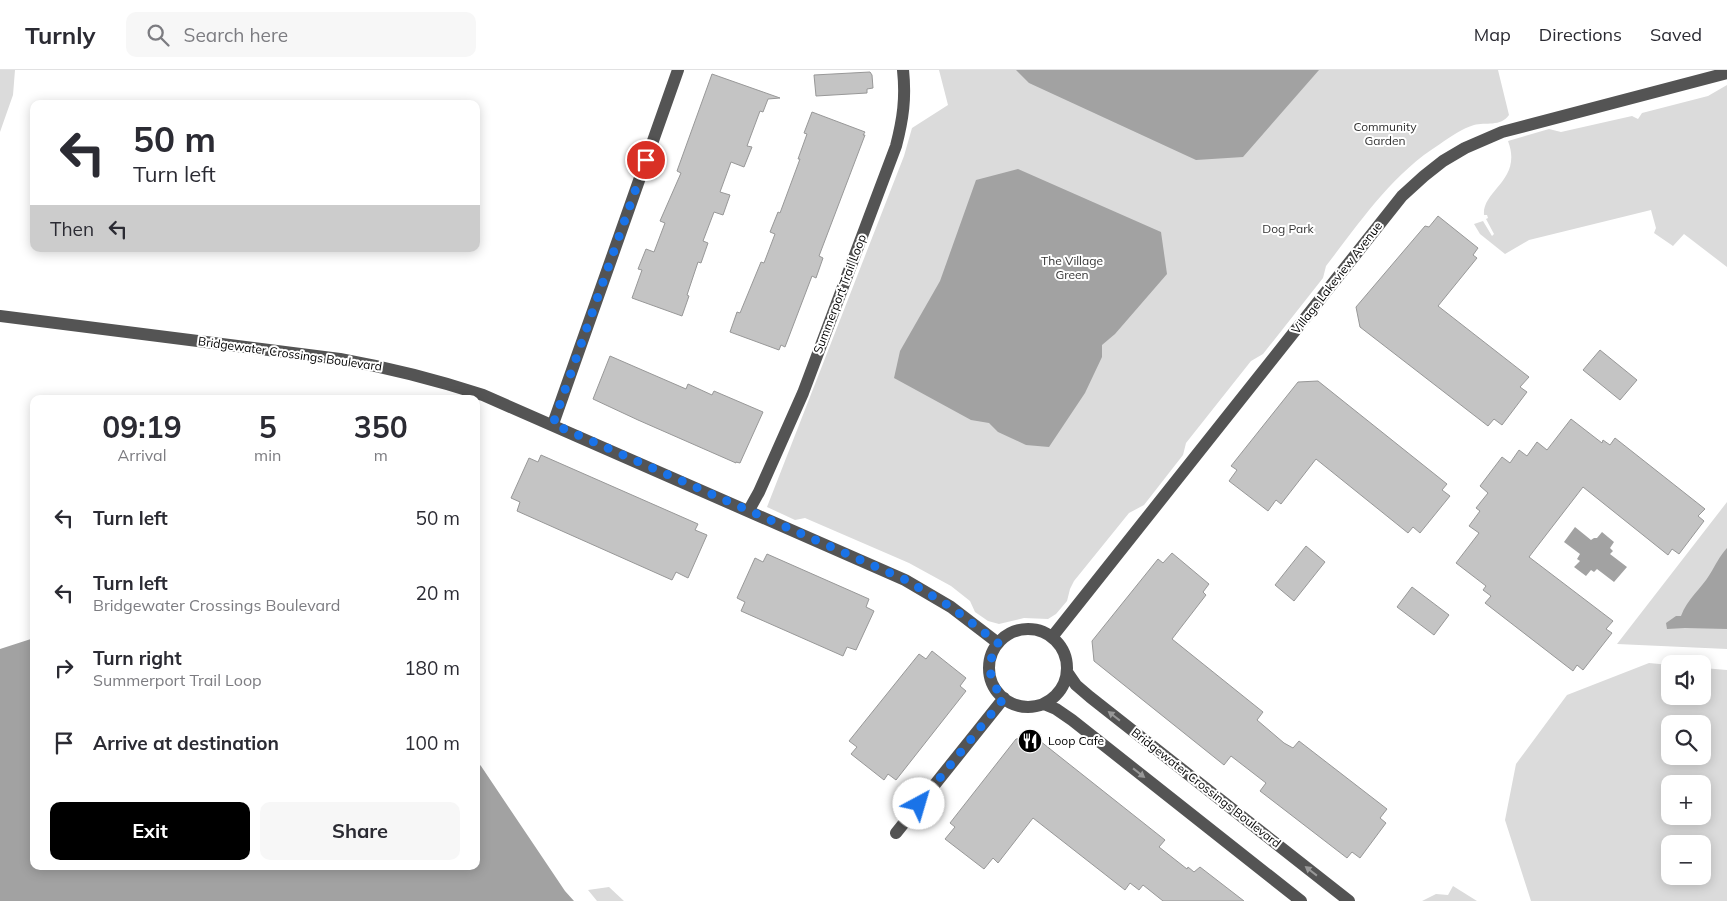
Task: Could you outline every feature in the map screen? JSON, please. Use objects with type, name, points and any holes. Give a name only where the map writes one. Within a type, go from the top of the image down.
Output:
[{"type":"street","points":[[553,424],[678,70]]},
{"type":"street","name":"Summerport Trail Loop","points":[[749,510],[759,492],[803,393],[896,146],[903,118],[905,91],[903,70]]},
{"type":"street","name":"Village Lakeview Avenue","points":[[1052,637],[1402,196],[1424,176],[1465,148],[1502,132],[1727,74]]},
{"type":"street","name":"Bridgewater Crossings Boulevard","points":[[0,316],[340,358],[393,368],[483,394],[906,580],[951,607],[998,643]]},
{"type":"street","points":[[1024,629],[1034,629],[1052,637],[1064,652],[1067,662],[1067,672],[1060,691],[1044,704],[1033,706],[1013,704],[1004,698],[992,682],[989,672],[992,652],[998,643],[1005,636],[1024,629]]},
{"type":"street","name":"Bridgewater Crossings Boulevard","points":[[1067,672],[1076,685],[1090,697],[1349,901]]},
{"type":"street","points":[[896,833],[1004,698]]},
{"type":"street","points":[[1044,704],[1056,709],[1072,720],[1300,901]]},
{"type":"green space","points":[[0,70],[15,70],[13,95],[0,132]]},
{"type":"green space","name":"The Village Green","points":[[939,70],[1498,70],[1509,115],[1506,119],[1497,123],[1478,124],[1465,128],[1423,156],[1392,184],[1364,216],[1326,266],[1323,278],[1263,354],[1251,361],[1186,443],[1183,455],[1144,505],[1129,513],[1074,581],[1067,601],[1056,614],[1048,619],[1024,618],[999,624],[988,621],[975,612],[970,601],[951,586],[909,563],[805,518],[795,520],[767,507],[904,156],[912,128],[948,105]]},
{"type":"green space","points":[[1727,85],[1727,267],[1684,234],[1673,246],[1654,233],[1656,228],[1651,210],[1529,240],[1505,254],[1480,234],[1474,224],[1483,221],[1492,236],[1494,234],[1486,219],[1488,218],[1487,215],[1484,215],[1485,206],[1510,166],[1511,154],[1508,141],[1549,129],[1561,132],[1632,116],[1638,119],[1642,113],[1708,96]]},
{"type":"green space","points":[[1727,502],[1727,649],[1617,644]]},
{"type":"green space","points":[[1649,663],[1661,664],[1661,705],[1711,705],[1711,669],[1727,670],[1727,901],[1531,901],[1505,820],[1516,764],[1567,695]]},
{"type":"green space","points":[[1453,886],[1477,901],[1422,901],[1436,894],[1448,895]]},
{"type":"green space","points":[[609,887],[624,901],[597,901],[588,890]]},
{"type":"shaded area","points":[[1016,70],[1319,70],[1243,157],[1196,160],[1029,83]]},
{"type":"shaded area","points":[[1018,169],[1161,232],[1167,274],[1115,334],[1102,345],[1102,357],[1085,393],[1049,447],[1026,445],[998,432],[989,423],[971,420],[894,378],[900,351],[940,281],[976,180]]},
{"type":"shaded area","points":[[1575,527],[1591,540],[1597,538],[1602,532],[1614,542],[1610,548],[1613,551],[1610,554],[1627,567],[1614,582],[1597,569],[1594,572],[1591,570],[1586,576],[1574,567],[1580,561],[1577,559],[1580,554],[1564,542]]},
{"type":"shaded area","points":[[1727,548],[1727,629],[1667,629],[1666,623],[1676,616],[1681,616],[1687,604]]},
{"type":"shaded area","points":[[30,639],[30,870],[480,870],[480,765],[565,891],[574,901],[0,901],[0,649]]},
{"type":"building","points":[[870,72],[873,88],[867,89],[867,93],[816,96],[814,75]]},
{"type":"building","points":[[712,74],[780,98],[768,99],[763,112],[760,111],[747,146],[752,147],[744,167],[731,162],[720,192],[730,195],[723,215],[714,212],[703,241],[708,243],[701,263],[698,262],[682,316],[632,298],[642,270],[638,269],[646,249],[654,252],[665,223],[660,221],[681,173],[677,171]]},
{"type":"building","points":[[812,112],[865,132],[863,135],[865,135],[819,256],[823,258],[816,278],[812,276],[785,347],[781,345],[779,350],[730,332],[737,312],[740,313],[761,262],[764,263],[775,234],[770,232],[778,212],[780,213],[800,159],[798,159],[807,134],[804,133]]},
{"type":"building","points":[[1438,216],[1478,248],[1473,255],[1477,258],[1438,306],[1529,377],[1520,387],[1527,392],[1502,425],[1494,419],[1488,426],[1360,327],[1356,307],[1425,226],[1429,227]]},
{"type":"building","points":[[1600,350],[1637,380],[1620,400],[1583,370]]},
{"type":"building","points":[[610,356],[686,389],[688,384],[712,395],[714,391],[763,412],[740,463],[736,463],[593,399]]},
{"type":"building","points":[[1318,381],[1447,484],[1442,490],[1450,496],[1420,533],[1413,527],[1408,533],[1316,459],[1281,504],[1276,500],[1268,511],[1229,481],[1237,470],[1231,466],[1298,382]]},
{"type":"building","points":[[1571,419],[1602,443],[1603,440],[1610,445],[1615,438],[1705,509],[1698,516],[1704,521],[1679,554],[1672,549],[1668,555],[1583,487],[1529,557],[1613,621],[1606,629],[1612,633],[1583,670],[1577,665],[1573,671],[1485,603],[1491,596],[1483,590],[1486,586],[1456,563],[1479,533],[1469,526],[1480,511],[1476,508],[1488,493],[1480,486],[1502,457],[1510,463],[1519,450],[1527,456],[1537,442],[1547,450]]},
{"type":"building","points":[[541,455],[698,524],[695,530],[707,535],[688,578],[676,572],[672,580],[517,511],[520,502],[511,498],[529,458],[538,462]]},
{"type":"building","points":[[1306,546],[1325,562],[1294,601],[1275,585]]},
{"type":"building","points":[[1172,553],[1209,584],[1203,592],[1206,595],[1172,639],[1263,712],[1257,720],[1284,743],[1293,748],[1299,741],[1387,809],[1380,818],[1386,823],[1360,858],[1352,852],[1347,858],[1260,791],[1266,783],[1231,756],[1224,765],[1094,661],[1092,641],[1158,559],[1163,563]]},
{"type":"building","points":[[767,554],[869,599],[866,607],[874,611],[856,650],[847,647],[843,656],[741,611],[745,602],[737,598],[755,558],[763,562]]},
{"type":"building","points":[[1412,587],[1449,615],[1434,635],[1397,607]]},
{"type":"building","points":[[932,651],[966,678],[960,686],[966,691],[896,780],[888,774],[884,780],[851,754],[857,747],[849,741],[919,654],[926,659]]},
{"type":"building","points":[[1035,737],[1165,840],[1159,847],[1187,869],[1188,867],[1194,872],[1200,867],[1244,901],[1163,901],[1143,885],[1139,890],[1130,883],[1125,890],[1033,818],[998,863],[993,858],[984,869],[945,839],[955,827],[950,823],[1016,739]]},
{"type":"place","name":"Loop Cafe","points":[[1030,741]]},
{"type":"route","points":[[646,160],[553,424],[906,580],[951,607],[998,643],[992,652],[989,672],[997,691],[1004,698],[919,804]]},
{"type":"park label","name":"Community Garden","points":[[1385,134]]},
{"type":"park label","name":"Dog Park","points":[[1288,229]]}]
